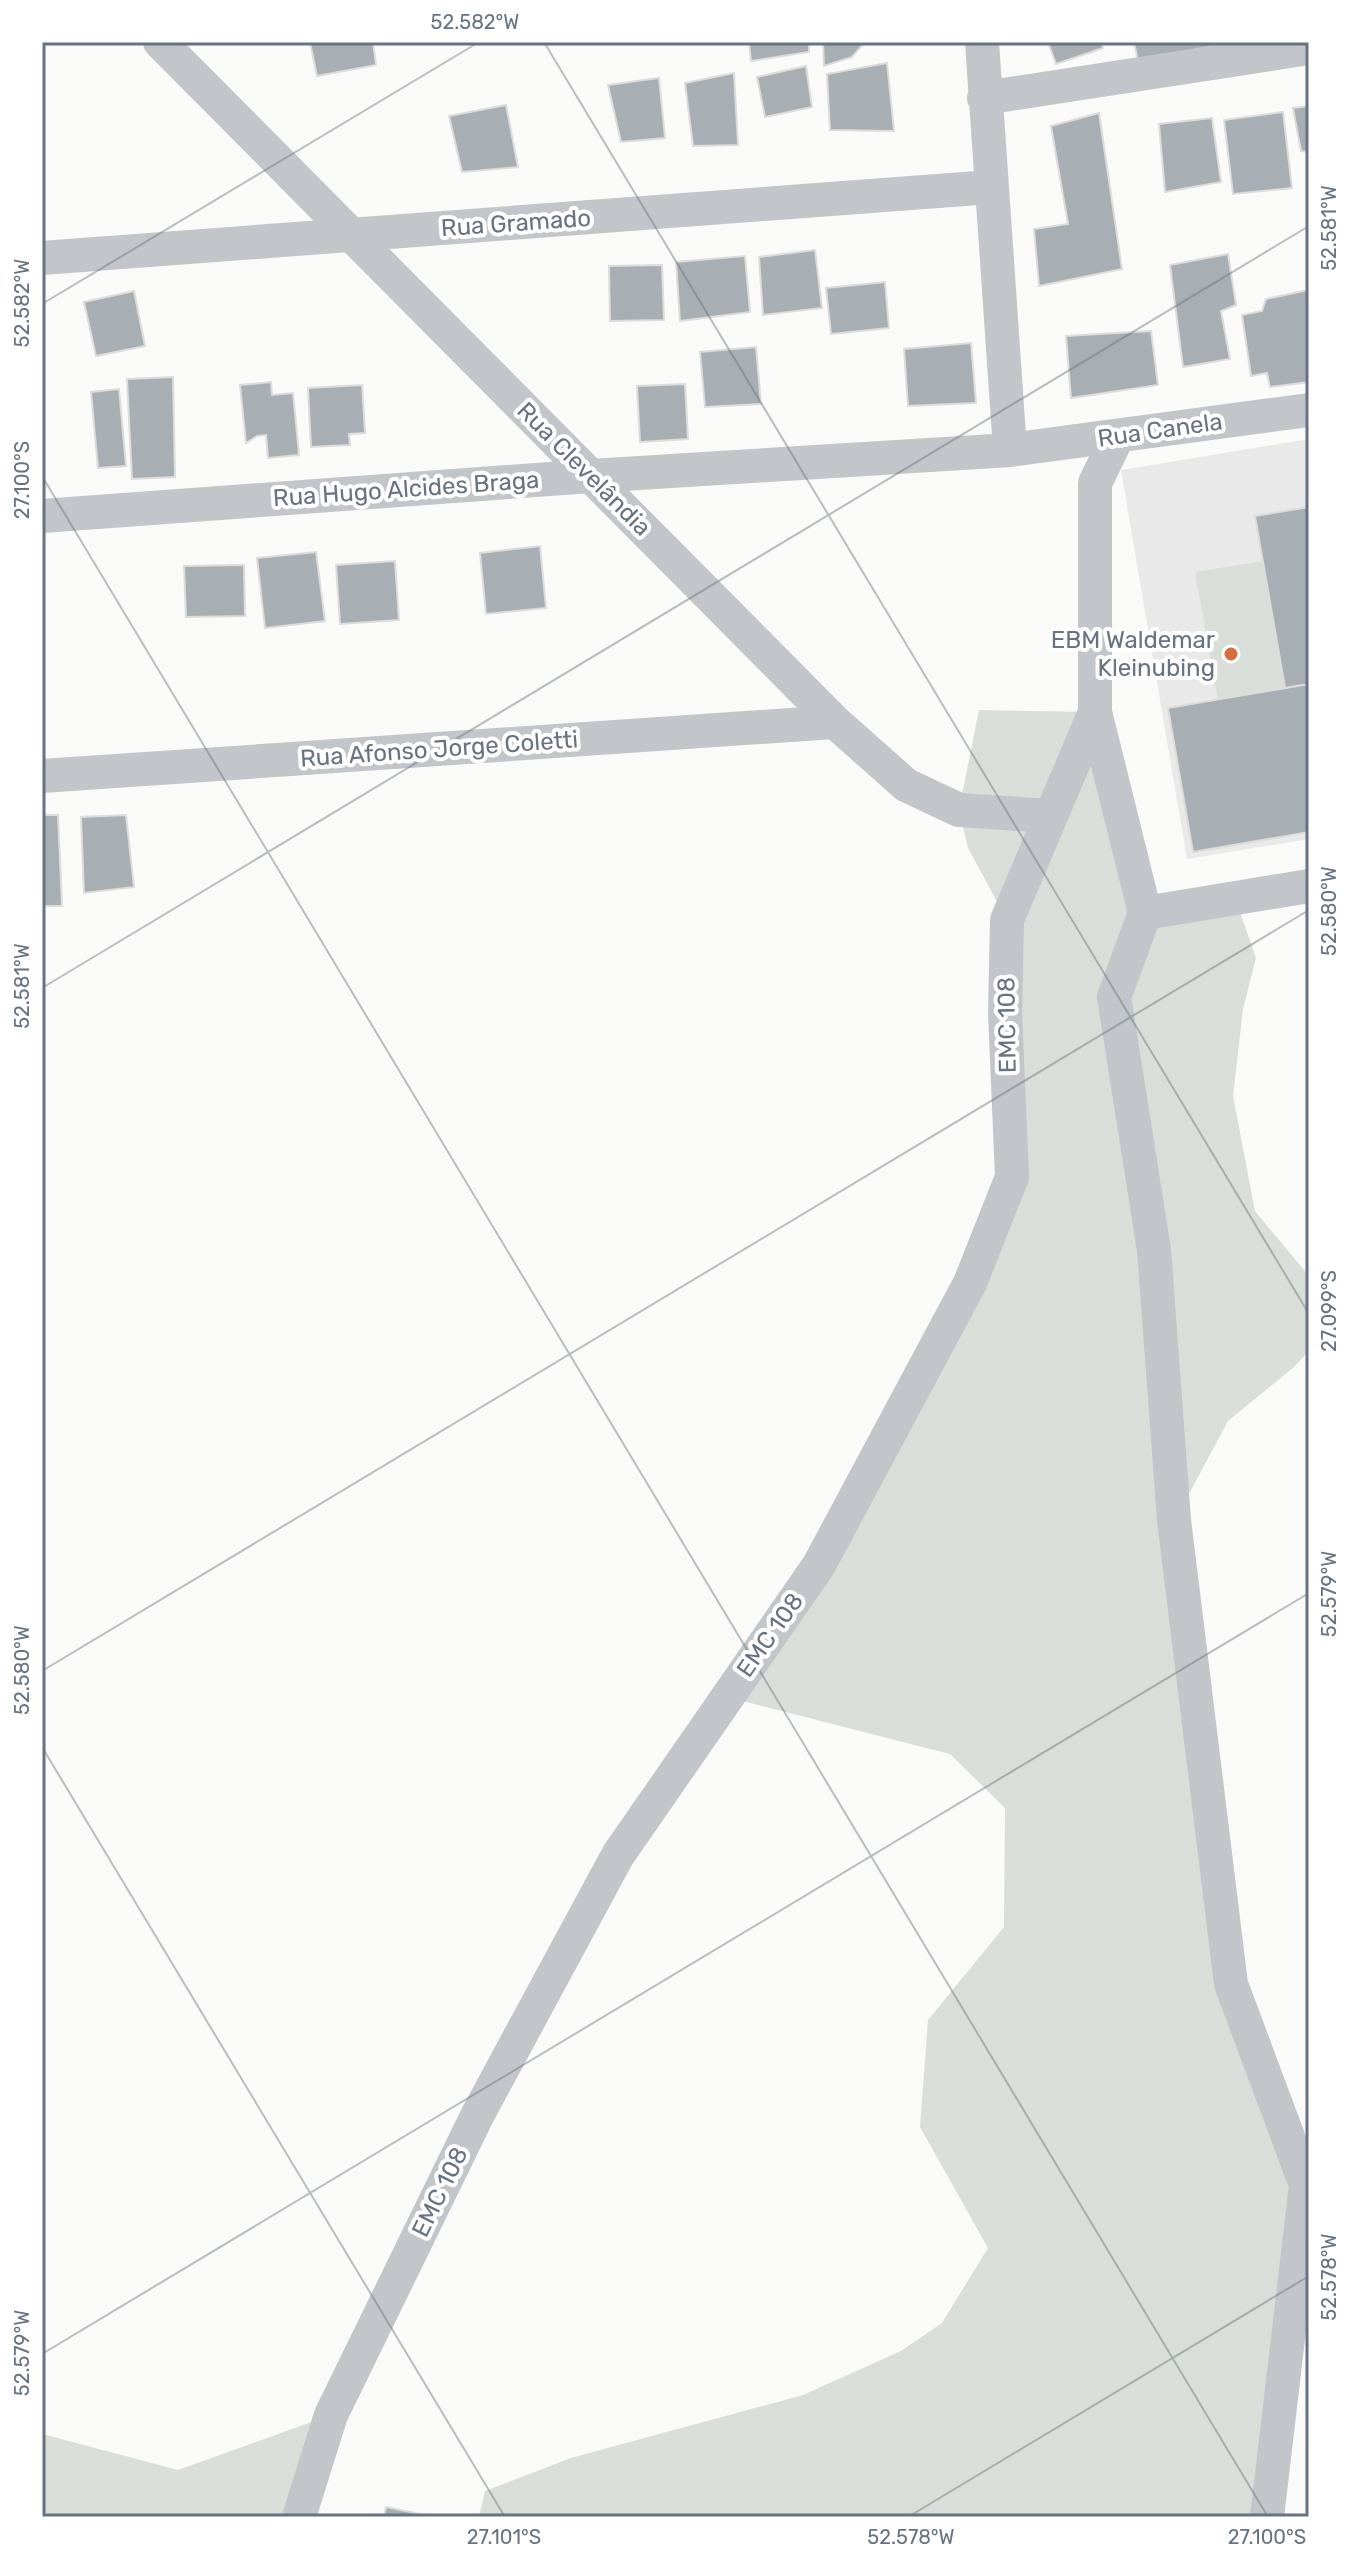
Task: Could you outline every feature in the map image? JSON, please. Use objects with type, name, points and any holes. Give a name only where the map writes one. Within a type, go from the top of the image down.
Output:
[{"type":"street","name":"Rua Clevelândia","points":[[160,42],[835,722],[906,785],[959,810],[1051,816]]},
{"type":"street","points":[[982,42],[1010,450]]},
{"type":"street","points":[[984,98],[1309,48]]},
{"type":"street","name":"Rua Gramado","points":[[42,258],[991,187]]},
{"type":"street","name":"Rua Canela","points":[[1010,450],[1309,410]]},
{"type":"street","points":[[1118,436],[1095,483],[1095,712],[1145,913],[1114,997],[1154,1250],[1174,1520],[1231,1984],[1306,2185],[1267,2517]]},
{"type":"street","name":"Rua Hugo Alcides Braga","points":[[42,516],[591,476],[1010,450]]},
{"type":"street","name":"EMC 108","points":[[299,2517],[331,2415],[478,2114],[618,1855],[819,1565],[970,1283],[1012,1177],[1005,1013],[1007,920],[1095,712]]},
{"type":"street","name":"Rua Afonso Jorge Coletti","points":[[42,776],[835,722]]},
{"type":"street","points":[[1145,913],[1309,886]]},
{"type":"shaded area","name":"EBM Waldemar Kleinubing","points":[[1309,439],[1309,839],[1187,859],[1121,470]]},
{"type":"shaded area","points":[[1263,561],[1285,688],[1218,700],[1195,572]]},
{"type":"shaded area","points":[[979,710],[1095,712],[1145,912],[1235,898],[1256,958],[1243,1009],[1233,1096],[1255,1211],[1309,1276],[1309,1351],[1228,1421],[1175,1520],[1231,1984],[1306,2185],[1267,2517],[479,2517],[485,2491],[571,2458],[803,2395],[901,2351],[942,2323],[988,2248],[920,2127],[928,2020],[1004,1927],[1005,1808],[950,1754],[727,1697],[819,1565],[1012,1178],[1007,920],[968,848],[959,810]]},
{"type":"shaded area","points":[[331,2415],[299,2517],[42,2517],[42,2434],[178,2470]]},
{"type":"building","points":[[310,42],[373,42],[376,65],[317,76]]},
{"type":"building","points":[[749,42],[809,42],[809,52],[751,61]]},
{"type":"building","points":[[823,42],[865,42],[852,57],[824,66]]},
{"type":"building","points":[[1048,42],[1101,42],[1103,48],[1056,64]]},
{"type":"building","points":[[1134,42],[1219,42],[1219,45],[1138,61]]},
{"type":"building","points":[[887,63],[894,131],[830,130],[827,74]]},
{"type":"building","points":[[806,66],[812,107],[765,117],[757,77]]},
{"type":"building","points":[[734,73],[738,145],[693,146],[685,83]]},
{"type":"building","points":[[659,78],[665,138],[621,142],[608,85]]},
{"type":"building","points":[[506,105],[518,167],[462,172],[449,116]]},
{"type":"building","points":[[1309,106],[1309,152],[1301,151],[1293,108]]},
{"type":"building","points":[[1283,112],[1292,188],[1233,194],[1224,120]]},
{"type":"building","points":[[1099,113],[1122,269],[1039,286],[1034,229],[1068,224],[1051,126]]},
{"type":"building","points":[[1212,118],[1221,182],[1165,192],[1159,124]]},
{"type":"building","points":[[815,250],[822,308],[763,315],[759,257]]},
{"type":"building","points":[[1228,254],[1236,305],[1221,311],[1230,359],[1183,367],[1170,265]]},
{"type":"building","points":[[745,256],[750,312],[680,321],[676,262]]},
{"type":"building","points":[[662,265],[664,320],[610,321],[609,266]]},
{"type":"building","points":[[885,282],[889,328],[831,334],[826,288]]},
{"type":"building","points":[[1308,290],[1309,382],[1270,387],[1267,373],[1251,376],[1242,315],[1262,311],[1266,299]]},
{"type":"building","points":[[134,291],[145,346],[96,356],[84,302]]},
{"type":"building","points":[[1151,331],[1158,385],[1071,398],[1066,336]]},
{"type":"building","points":[[971,343],[976,403],[908,406],[904,349]]},
{"type":"building","points":[[756,347],[761,404],[705,407],[700,352]]},
{"type":"building","points":[[173,377],[175,477],[132,479],[127,379]]},
{"type":"building","points":[[271,382],[272,395],[293,393],[299,455],[268,458],[266,435],[257,436],[246,443],[240,385]]},
{"type":"building","points":[[685,384],[688,439],[640,442],[637,386]]},
{"type":"building","points":[[362,385],[365,433],[349,434],[350,445],[311,447],[308,388]]},
{"type":"building","points":[[119,389],[126,466],[98,468],[91,392]]},
{"type":"building","points":[[1309,507],[1309,684],[1285,688],[1255,516]]},
{"type":"building","points":[[540,546],[546,608],[486,614],[480,553]]},
{"type":"building","points":[[316,552],[325,621],[265,628],[257,558]]},
{"type":"building","points":[[395,561],[399,620],[340,624],[336,565]]},
{"type":"building","points":[[244,565],[245,616],[186,617],[184,566]]},
{"type":"building","points":[[1309,684],[1309,832],[1193,852],[1168,708]]},
{"type":"building","points":[[42,815],[58,815],[62,906],[42,906]]},
{"type":"building","points":[[126,815],[134,887],[84,893],[81,817]]},
{"type":"building","points":[[386,2507],[430,2516],[430,2517],[384,2517]]},
{"type":"place","name":"EBM Waldemar Kleinubing","points":[[1231,654]]}]
